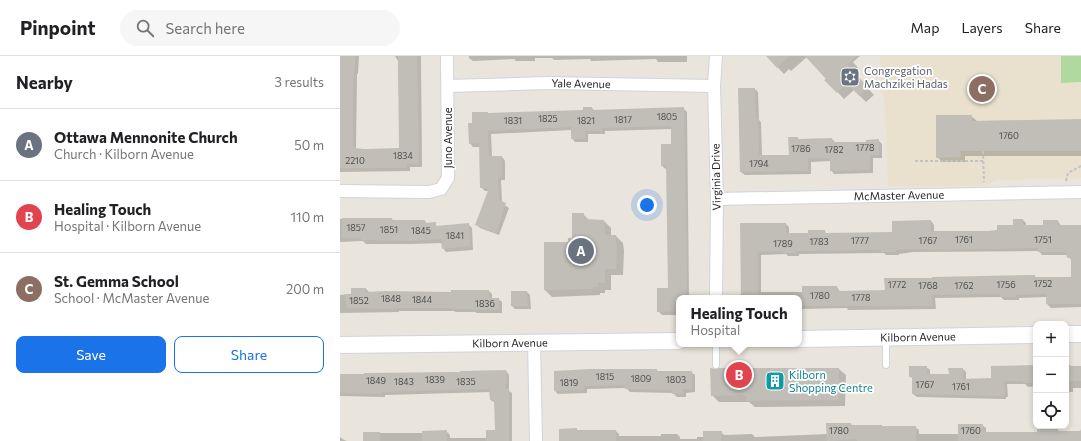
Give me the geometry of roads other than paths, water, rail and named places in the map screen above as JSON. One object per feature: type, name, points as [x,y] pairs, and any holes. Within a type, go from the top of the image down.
[{"type":"street","name":"Juno Avenue","points":[[340,191],[429,192],[441,189],[448,178],[447,56]]},
{"type":"street","name":"Virginia Drive","points":[[716,56],[714,86],[717,199],[716,295]]},
{"type":"street","name":"Yale Avenue","points":[[448,86],[548,83],[714,86]]},
{"type":"street","name":"McMaster Avenue","points":[[717,199],[1081,192]]},
{"type":"street","points":[[1069,334],[1081,334]]},
{"type":"street","name":"Kilborn Avenue","points":[[802,339],[1033,335]]},
{"type":"street","name":"Kilborn Avenue","points":[[340,346],[676,341]]},
{"type":"street","points":[[534,342],[536,441]]},
{"type":"lane","points":[[886,338],[886,365]]},
{"type":"lane","points":[[716,347],[716,365]]},
{"type":"place","name":"Congregation Machzikei Hadas","points":[[850,77]]},
{"type":"place","name":"St. Gemma School","points":[[982,89]]},
{"type":"place","name":"Ottawa Mennonite Church","points":[[581,251]]},
{"type":"place","name":"Healing Touch","points":[[739,375]]},
{"type":"place","name":"Kilborn Shopping Centre","points":[[775,381]]}]
